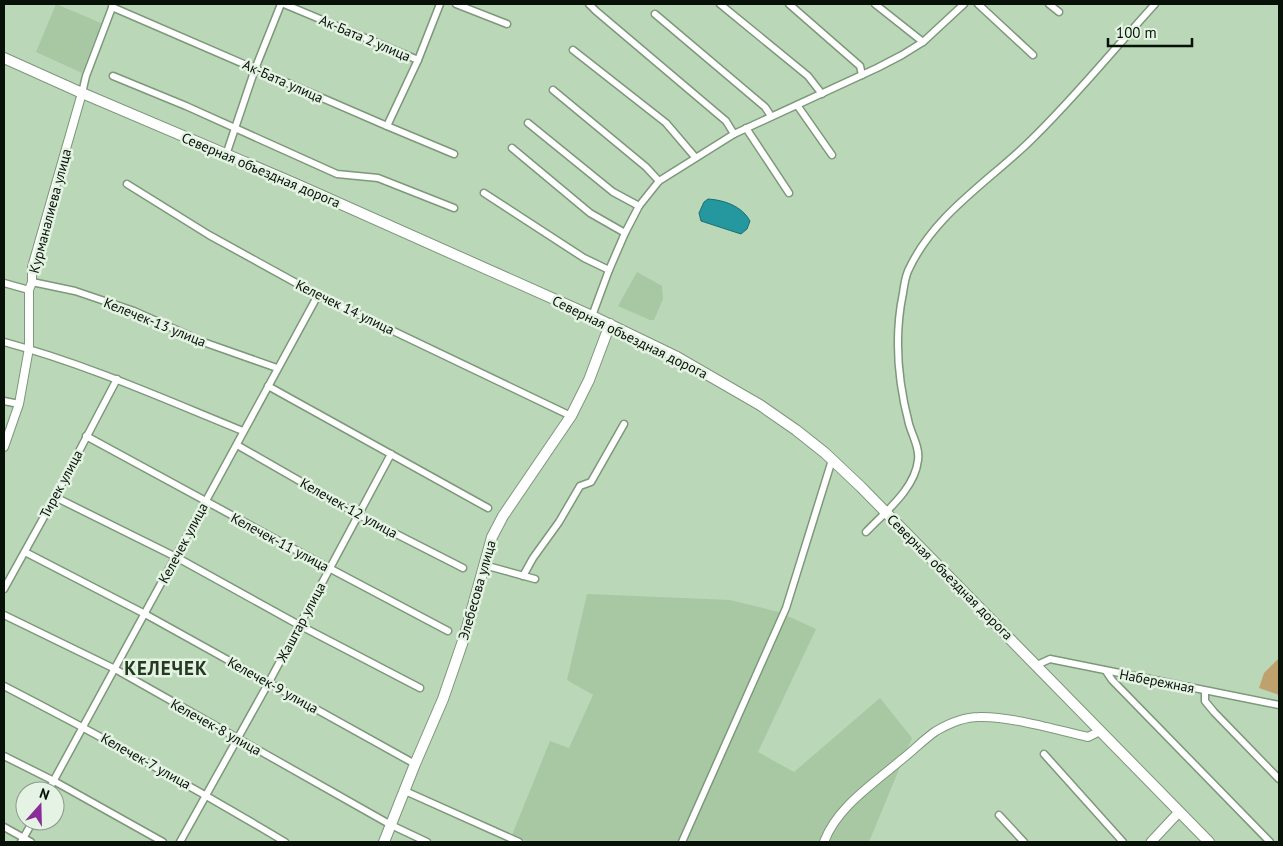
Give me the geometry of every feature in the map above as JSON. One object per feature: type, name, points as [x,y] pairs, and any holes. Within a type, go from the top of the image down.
[{"type":"main road","name":"Северная объездная дорога","points":[[4,58],[610,324],[677,356],[760,405],[796,430],[861,487],[1209,842]]},
{"type":"main road","name":"Элебесова улица","points":[[384,842],[443,699],[464,638],[492,537],[503,516],[571,416],[589,380],[610,324]]},
{"type":"main road","points":[[1151,842],[1179,812]]},
{"type":"street","name":"Ак-Бата 2 улица","points":[[282,4],[418,60]]},
{"type":"street","points":[[226,155],[255,69],[282,4]]},
{"type":"street","points":[[387,126],[418,60],[440,4]]},
{"type":"street","points":[[456,4],[507,24]]},
{"type":"street","points":[[590,4],[596,12],[726,121],[734,134]]},
{"type":"street","points":[[720,4],[808,76],[822,94]]},
{"type":"street","points":[[788,4],[860,66],[862,74]]},
{"type":"street","points":[[875,4],[923,42]]},
{"type":"street","points":[[592,316],[625,233],[639,206],[658,181],[734,134],[877,68],[923,42],[964,4]]},
{"type":"street","points":[[978,4],[1033,56]]},
{"type":"street","points":[[1050,4],[1059,12]]},
{"type":"street","points":[[866,532],[902,494],[914,475],[918,461],[919,453],[909,423],[899,368],[898,316],[906,274],[918,250],[937,224],[1028,144],[1155,4]]},
{"type":"street","points":[[82,93],[86,76],[113,5]]},
{"type":"street","name":"Ак-Бата улица","points":[[113,5],[255,69],[454,154]]},
{"type":"street","points":[[655,14],[765,107],[771,116]]},
{"type":"street","points":[[573,50],[666,123],[695,157]]},
{"type":"street","points":[[113,76],[337,174],[378,178],[454,208]]},
{"type":"street","points":[[553,90],[646,167],[658,181]]},
{"type":"street","name":"Курманалиева улица","points":[[4,447],[6,431],[19,404],[29,348],[32,267],[82,93]]},
{"type":"street","points":[[797,105],[832,155]]},
{"type":"street","points":[[528,123],[613,192],[639,206]]},
{"type":"street","points":[[746,128],[789,193]]},
{"type":"street","points":[[512,148],[590,214],[625,233]]},
{"type":"street","name":"Келечек 14 улица","points":[[126,184],[209,236],[318,295],[571,416]]},
{"type":"street","points":[[484,193],[584,258],[609,270]]},
{"type":"street","name":"Келечек-13 улица","points":[[4,284],[75,291],[117,306],[206,343],[277,368]]},
{"type":"street","name":"Келечек улица","points":[[54,781],[237,445],[242,431],[318,295]]},
{"type":"street","points":[[4,342],[29,348],[117,379],[242,431]]},
{"type":"street","name":"Тирек улица","points":[[4,589],[117,379]]},
{"type":"street","points":[[268,386],[488,508]]},
{"type":"street","points":[[4,401],[19,404]]},
{"type":"street","points":[[523,576],[532,558],[559,522],[580,486],[591,482],[624,424]]},
{"type":"street","name":"Келечек-11 улица","points":[[86,436],[448,631]]},
{"type":"street","name":"Келечек-12 улица","points":[[237,445],[359,515],[463,568]]},
{"type":"street","name":"Жаштар улица","points":[[180,842],[269,682],[391,454]]},
{"type":"street","points":[[682,842],[786,608],[832,460]]},
{"type":"street","points":[[55,497],[176,556],[299,626],[420,688]]},
{"type":"street","name":"Келечек-9 улица","points":[[25,552],[145,614],[415,764]]},
{"type":"street","points":[[484,565],[535,580]]},
{"type":"street","name":"Келечек-8 улица","points":[[4,615],[114,669],[391,825],[427,842]]},
{"type":"street","name":"Набережная","points":[[1037,665],[1050,659],[1279,705]]},
{"type":"street","points":[[1106,670],[1112,680],[1270,842]]},
{"type":"street","name":"Келечек-7 улица","points":[[4,686],[84,727],[206,795],[285,842]]},
{"type":"street","points":[[1205,691],[1205,701],[1214,712],[1279,779]]},
{"type":"street","points":[[824,842],[839,815],[863,792],[936,731],[955,722],[978,717],[1004,719],[1088,737],[1100,731]]},
{"type":"street","points":[[1044,754],[1123,842]]},
{"type":"street","points":[[4,756],[54,781]]},
{"type":"street","points":[[65,787],[163,842]]},
{"type":"street","points":[[404,792],[519,842]]},
{"type":"street","points":[[999,815],[1024,842]]},
{"type":"street","points":[[4,827],[22,840],[31,842]]},
{"type":"shaded area","points":[[56,4],[101,23],[82,73],[36,52]]},
{"type":"shaded area","points":[[637,272],[662,286],[663,299],[654,320],[618,306]]},
{"type":"shaded area","points":[[587,594],[730,600],[779,612],[816,629],[758,752],[794,772],[880,698],[912,738],[869,842],[529,842],[512,835],[550,741],[569,748],[593,695],[567,680]]},
{"type":"shaded area","points":[[1279,658],[1279,695],[1259,688],[1264,673]]},
{"type":"water","points":[[708,199],[726,202],[742,211],[750,221],[747,229],[741,234],[701,221],[699,213],[704,202]]},
{"type":"district","name":"КЕЛЕЧЕК","points":[[166,668]]}]
